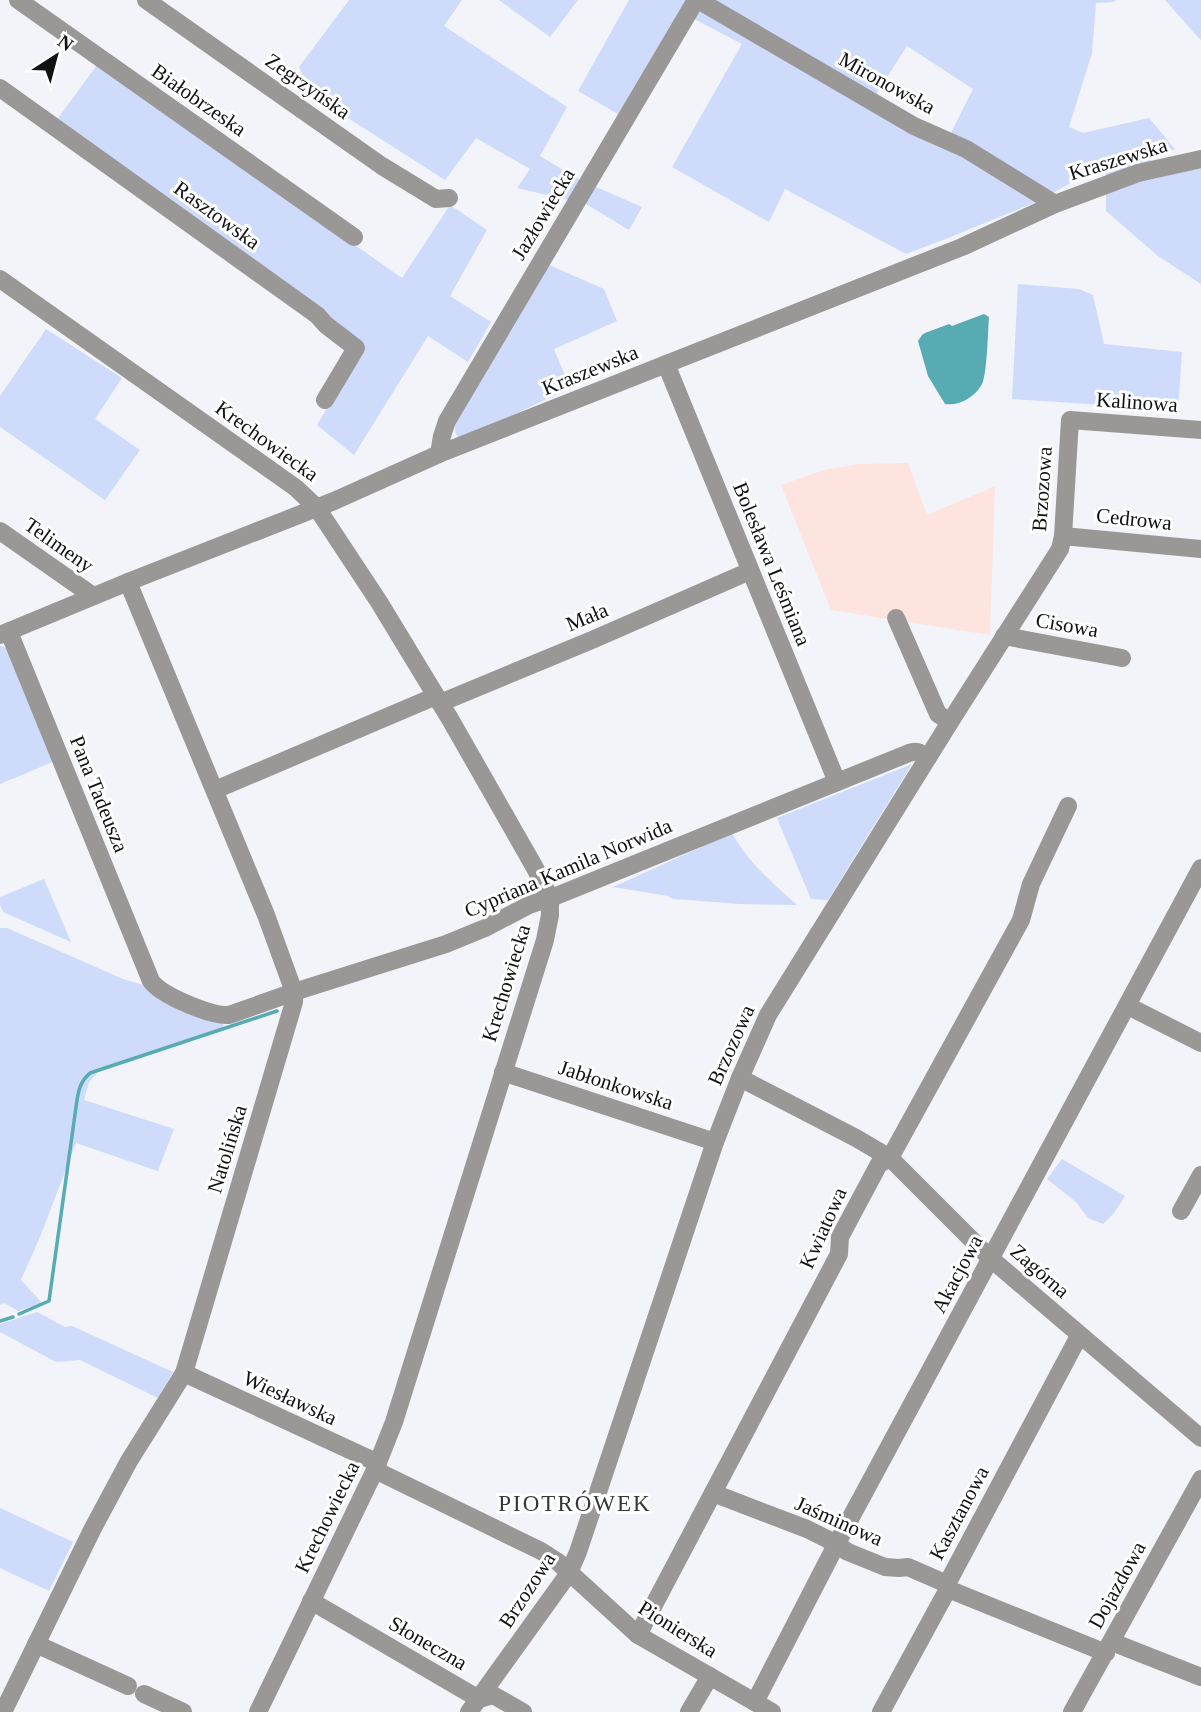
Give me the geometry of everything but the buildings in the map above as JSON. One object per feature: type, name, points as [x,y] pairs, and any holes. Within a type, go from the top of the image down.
[{"type":"street","name":"Białobrzeska","points":[[18,0],[354,237]]},
{"type":"street","name":"Zegrzyńska","points":[[146,0],[382,166],[436,199],[449,198]]},
{"type":"street","name":"Mironowska","points":[[697,0],[914,126],[966,149],[1055,204]]},
{"type":"street","name":"Jazłowiecka","points":[[439,454],[447,421],[697,0]]},
{"type":"street","name":"Rasztowska","points":[[0,88],[317,315],[356,348],[325,400]]},
{"type":"street","name":"Kraszewska","points":[[4,633],[317,508],[439,454],[962,247],[1055,204],[1138,173],[1201,159]]},
{"type":"street","name":"Krechowiecka","points":[[0,279],[296,488],[317,508],[438,699],[550,898],[545,940],[394,1422],[376,1467],[258,1712]]},
{"type":"street","name":"Bolesława Leśmiana","points":[[666,364],[837,782]]},
{"type":"street","name":"Kalinowa","points":[[1070,420],[1201,430]]},
{"type":"street","name":"Brzozowa","points":[[474,1706],[569,1573],[578,1552],[715,1142],[768,1015],[1060,549],[1070,420]]},
{"type":"street","name":"Telimeny","points":[[0,531],[93,596]]},
{"type":"street","name":"Cedrowa","points":[[1063,536],[1201,549]]},
{"type":"street","name":"Mała","points":[[215,790],[438,699],[592,640],[750,571]]},
{"type":"street","points":[[128,582],[266,915],[294,992]]},
{"type":"street","points":[[896,618],[938,714],[950,722]]},
{"type":"street","name":"Pana Tadeusza","points":[[4,633],[148,974],[156,988],[220,1016]]},
{"type":"street","name":"Cisowa","points":[[1004,636],[1122,658]]},
{"type":"street","name":"Cypriana Kamila Norwida","points":[[220,1016],[446,944],[485,928],[528,905],[914,752],[928,757]]},
{"type":"street","name":"Kwiatowa","points":[[638,1634],[839,1254],[840,1237],[879,1164],[890,1158],[1021,920],[1031,884],[1068,806]]},
{"type":"street","name":"Akacjowa","points":[[755,1702],[836,1545],[1201,868]]},
{"type":"street","name":"Natolińska","points":[[3,1712],[93,1528],[129,1461],[184,1373],[294,1002],[294,992]]},
{"type":"street","points":[[1128,1006],[1201,1043]]},
{"type":"street","name":"Jabłonkowska","points":[[503,1072],[715,1142]]},
{"type":"street","name":"Zagórna","points":[[740,1077],[890,1158],[990,1258],[1201,1438]]},
{"type":"street","points":[[1181,1211],[1201,1175]]},
{"type":"street","name":"Kasztanowa","points":[[881,1712],[1079,1336]]},
{"type":"street","name":"Wiesławska","points":[[184,1373],[541,1551],[569,1573]]},
{"type":"street","name":"Dojazdowa","points":[[1072,1712],[1201,1479]]},
{"type":"street","name":"Jaśminowa","points":[[713,1493],[807,1529],[848,1552],[885,1567],[908,1567],[948,1587],[1109,1647],[1201,1676]]},
{"type":"street","name":"Pionierska","points":[[569,1573],[638,1634],[772,1712]]},
{"type":"street","name":"Słoneczna","points":[[311,1601],[474,1706],[493,1695],[523,1712]]},
{"type":"street","points":[[36,1644],[183,1712]]},
{"type":"street","points":[[689,1712],[710,1676]]},
{"type":"shaded area","points":[[349,0],[462,0],[444,26],[567,107],[540,156],[580,180],[642,207],[629,230],[586,204],[517,188],[530,169],[476,138],[445,180],[312,95],[299,67]]},
{"type":"shaded area","points":[[499,0],[578,0],[550,37]]},
{"type":"shaded area","points":[[629,0],[1116,0],[1096,3],[1092,53],[1069,127],[1083,133],[1149,118],[1175,149],[1150,160],[1177,168],[1201,166],[1201,284],[1158,256],[1106,211],[1106,171],[1085,166],[1074,181],[1049,195],[949,137],[973,89],[907,46],[878,91],[872,107],[1041,200],[906,254],[785,189],[769,222],[672,167],[742,44],[679,11],[618,114],[578,91]]},
{"type":"shaded area","points":[[1165,0],[1201,0],[1201,40],[1196,35]]},
{"type":"shaded area","points":[[97,65],[402,278],[450,205],[487,230],[450,296],[491,322],[468,362],[428,336],[354,455],[317,425],[365,345],[56,121]]},
{"type":"shaded area","points":[[549,265],[604,289],[617,321],[554,349],[570,388],[460,438],[456,433],[455,423]]},
{"type":"shaded area","points":[[1018,284],[1079,289],[1093,295],[1104,344],[1182,352],[1178,410],[1012,399]]},
{"type":"shaded area","points":[[984,314],[989,317],[982,384],[966,400],[945,404],[928,376],[918,341],[925,333]]},
{"type":"shaded area","points":[[46,329],[122,378],[95,419],[140,450],[105,500],[0,427],[0,396]]},
{"type":"shaded area","points":[[908,463],[927,515],[995,486],[990,635],[831,610],[781,485],[824,470],[859,464]]},
{"type":"shaded area","points":[[0,646],[11,653],[55,761],[0,784]]},
{"type":"shaded area","points":[[912,764],[828,900],[811,899],[777,818]]},
{"type":"shaded area","points":[[732,833],[753,863],[797,905],[673,899],[613,887]]},
{"type":"shaded area","points":[[44,879],[71,942],[3,912],[0,905],[0,897]]},
{"type":"shaded area","points":[[0,928],[7,928],[123,979],[143,985],[170,1003],[224,1020],[222,1031],[101,1069],[89,1082],[84,1100],[174,1129],[158,1171],[76,1143],[21,1280],[42,1303],[18,1311],[4,1303],[0,1305]]},
{"type":"shaded area","points":[[1062,1159],[1125,1196],[1103,1224],[1088,1218],[1076,1202],[1047,1179]]},
{"type":"shaded area","points":[[37,1312],[65,1327],[72,1326],[173,1372],[158,1398],[80,1360],[56,1362],[0,1332],[0,1324]]},
{"type":"shaded area","points":[[0,1508],[73,1542],[49,1591],[0,1568]]},
{"type":"waterway","points":[[19,1314],[49,1301],[77,1100],[87,1076],[277,1011]]},
{"type":"waterway","points":[[0,1321],[13,1317]]},
{"type":"district","name":"PIOTRÓWEK","points":[[575,1503]]}]
